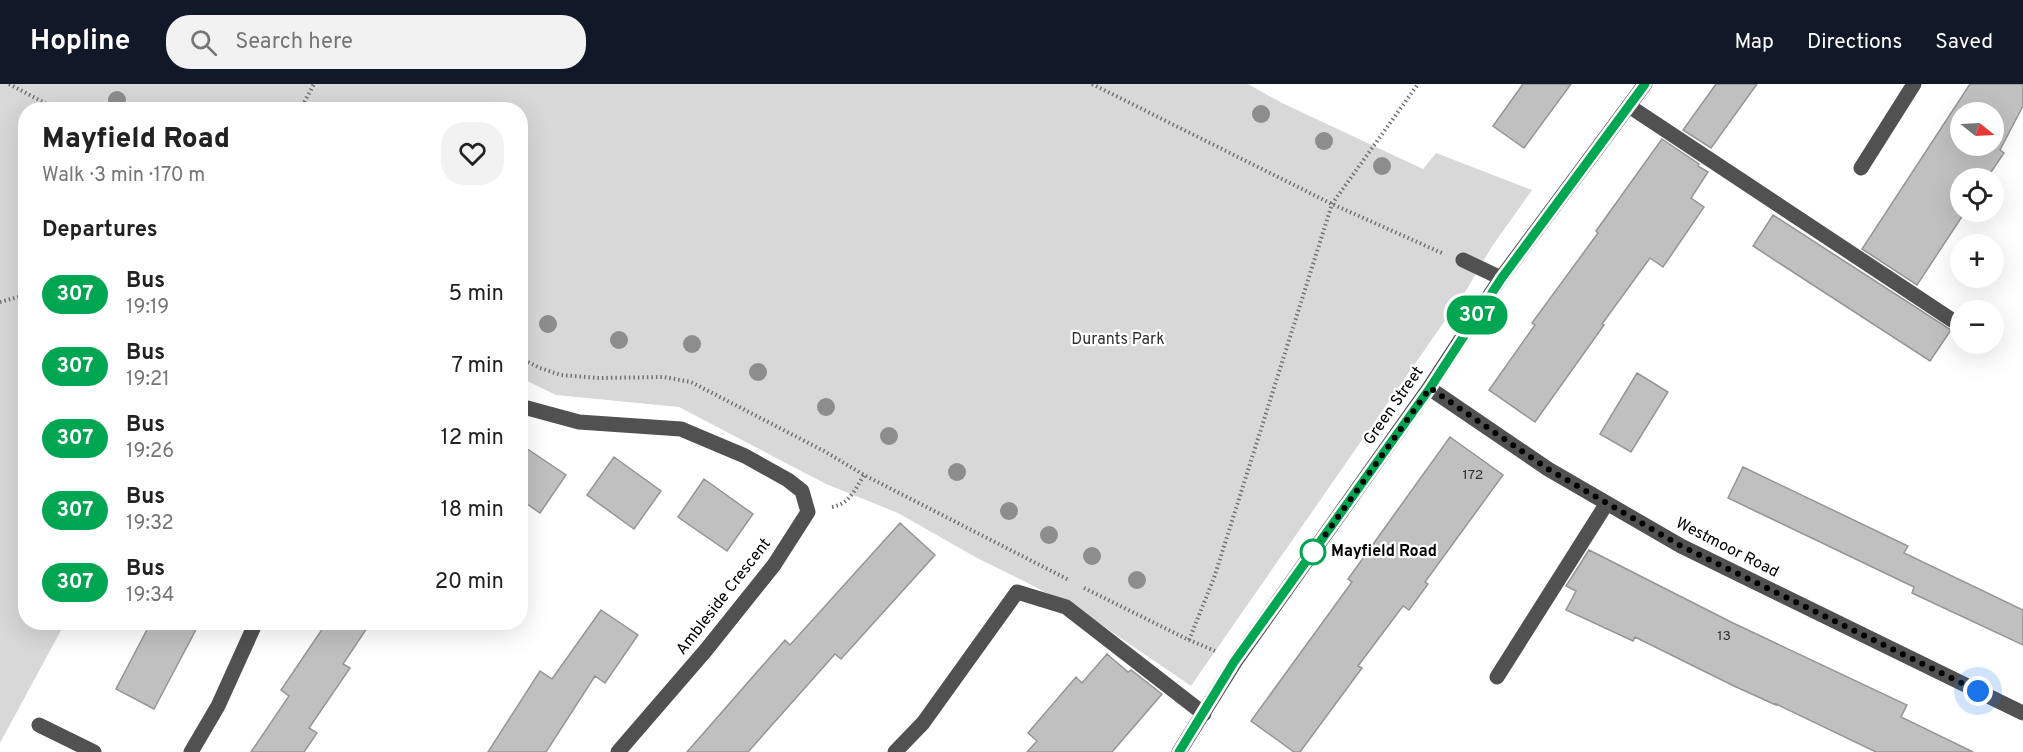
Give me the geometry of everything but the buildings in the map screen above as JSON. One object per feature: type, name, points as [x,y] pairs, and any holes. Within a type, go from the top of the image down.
[{"type":"street","name":"Green Street","points":[[1179,752],[1234,662],[1430,388],[1501,279],[1645,84]]},
{"type":"street","points":[[1861,168],[1914,84]]},
{"type":"street","points":[[1629,106],[1950,319]]},
{"type":"street","points":[[1462,260],[1501,279]]},
{"type":"street","name":"Westmoor Road","points":[[1430,388],[1548,469],[1681,546],[2023,713]]},
{"type":"street","points":[[528,408],[579,422],[681,429],[745,456],[788,480],[802,491],[808,512]]},
{"type":"street","points":[[1497,677],[1607,503]]},
{"type":"street","name":"Ambleside Crescent","points":[[618,752],[768,574],[808,512]]},
{"type":"street","points":[[895,752],[924,723],[1017,592],[1066,607],[1204,714]]},
{"type":"street","points":[[191,752],[218,706],[252,630]]},
{"type":"street","points":[[39,725],[94,752]]},
{"type":"path","points":[[9,84],[43,102]]},
{"type":"path","points":[[304,102],[314,84]]},
{"type":"path","points":[[1092,84],[1332,204],[1450,257],[1462,260]]},
{"type":"path","points":[[1189,640],[1215,578],[1332,204],[1419,84]]},
{"type":"path","points":[[0,302],[18,297]]},
{"type":"path","points":[[528,362],[561,375],[598,378],[664,377],[691,382],[824,451],[864,475],[1189,640],[1217,652]]},
{"type":"path","points":[[808,512],[842,505],[851,496],[864,475]]},
{"type":"green space","name":"Durants Park","points":[[0,84],[1248,84],[1282,103],[1423,169],[1436,153],[1532,190],[1491,248],[1467,289],[1191,686],[1087,615],[977,558],[898,513],[826,484],[679,407],[556,395],[528,381],[528,102],[18,102],[18,630],[61,630],[0,743]]},
{"type":"bus line","name":"307","points":[[1179,752],[1234,662],[1430,388],[1501,279],[1645,84]]},
{"type":"place","name":"Mayfield Road","points":[[1313,552]]},
{"type":"route","points":[[1313,552],[1430,388],[1548,469],[1681,546],[1978,691]]}]
